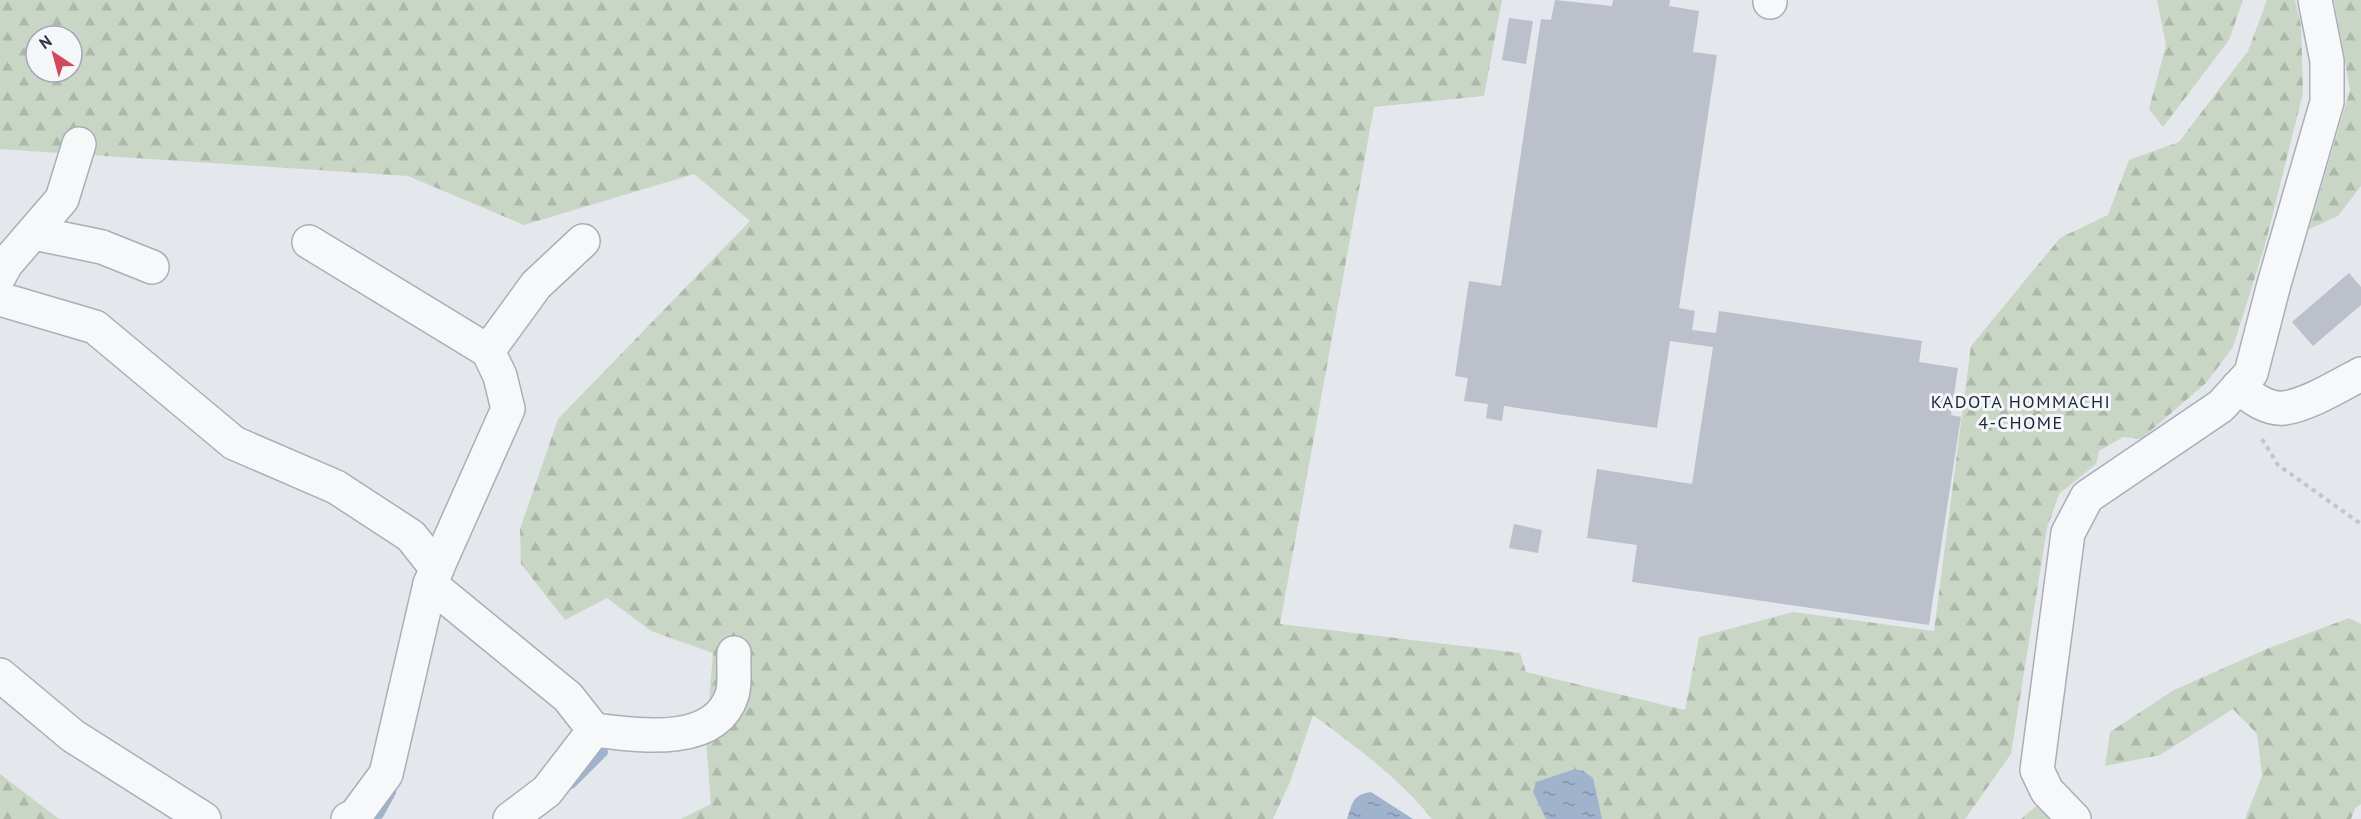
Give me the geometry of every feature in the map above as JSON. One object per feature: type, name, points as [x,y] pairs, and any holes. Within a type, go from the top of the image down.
[{"type":"street","points":[[2248,395],[2251,373],[2274,284],[2327,102],[2327,61],[2315,0]]},
{"type":"street","points":[[0,275],[6,264],[62,199],[79,144]]},
{"type":"street","points":[[34,233],[102,247],[152,267]]},
{"type":"street","points":[[488,351],[536,285],[583,241]]},
{"type":"street","points":[[309,242],[488,351],[500,376],[508,410],[434,576],[386,774],[355,816],[348,819]]},
{"type":"street","points":[[0,299],[95,327],[234,443],[336,487],[411,536],[434,576],[568,697],[594,730],[646,736],[681,733],[693,731],[719,717],[732,694],[734,653]]},
{"type":"street","points":[[2074,819],[2047,791],[2037,770],[2068,533],[2087,497],[2221,406],[2248,395],[2283,408],[2320,396],[2361,374]]},
{"type":"street","points":[[0,675],[73,736],[204,819]]},
{"type":"street","points":[[510,819],[547,791],[594,730]]},
{"type":"path","points":[[2248,395],[2255,428],[2278,465],[2361,524]]},
{"type":"green space","points":[[0,0],[1502,0],[1484,96],[1374,107],[1280,624],[1520,653],[1526,672],[1685,710],[1699,637],[1793,612],[1934,631],[1971,346],[2060,238],[2108,215],[2129,160],[2179,142],[2248,51],[2267,0],[2295,0],[2301,25],[2303,93],[2265,245],[2233,347],[2206,383],[2141,439],[2123,437],[2099,451],[2096,464],[2059,494],[2047,528],[2011,754],[1965,819],[1432,819],[1391,776],[1313,715],[1290,782],[1273,819],[681,819],[711,804],[706,740],[713,653],[651,631],[607,598],[565,620],[521,564],[520,529],[558,419],[750,221],[694,174],[524,225],[408,176],[0,149]]},
{"type":"green space","points":[[2157,0],[2243,0],[2229,40],[2163,127],[2149,109],[2166,45]]},
{"type":"green space","points":[[2334,0],[2361,0],[2361,186],[2338,216],[2309,229],[2350,90]]},
{"type":"green space","points":[[2349,618],[2361,624],[2361,804],[2355,808],[2351,819],[2245,819],[2262,776],[2257,734],[2233,709],[2160,755],[2105,766],[2110,732],[2174,690],[2269,648]]},
{"type":"green space","points":[[0,774],[59,819],[0,819]]},
{"type":"green space","points":[[2042,801],[2060,819],[2021,819]]},
{"type":"water","points":[[1572,770],[1582,770],[1593,778],[1602,819],[1546,819],[1533,792],[1536,782]]},
{"type":"water","points":[[1371,792],[1413,819],[1347,819],[1357,797]]},
{"type":"building","points":[[1555,0],[1612,6],[1613,0],[1670,0],[1669,6],[1699,11],[1693,52],[1717,55],[1679,308],[1695,311],[1692,330],[1716,333],[1719,311],[1922,341],[1919,362],[1958,368],[1951,415],[1961,417],[1929,625],[1632,582],[1637,545],[1587,538],[1597,469],[1692,484],[1713,347],[1670,341],[1657,428],[1504,406],[1502,421],[1486,418],[1488,404],[1464,401],[1468,378],[1455,376],[1469,281],[1501,286],[1541,19],[1551,20]]},
{"type":"building","points":[[1509,18],[1533,21],[1526,64],[1502,60]]},
{"type":"building","points":[[2349,273],[2361,287],[2361,305],[2313,346],[2292,322]]},
{"type":"building","points":[[1514,524],[1542,530],[1538,553],[1509,548]]},
{"type":"waterway","points":[[571,784],[603,752]]},
{"type":"waterway","points":[[374,819],[391,792]]},
{"type":"district","name":"KADOTA HOMMACHI 4-CHOME","points":[[2021,411]]}]
